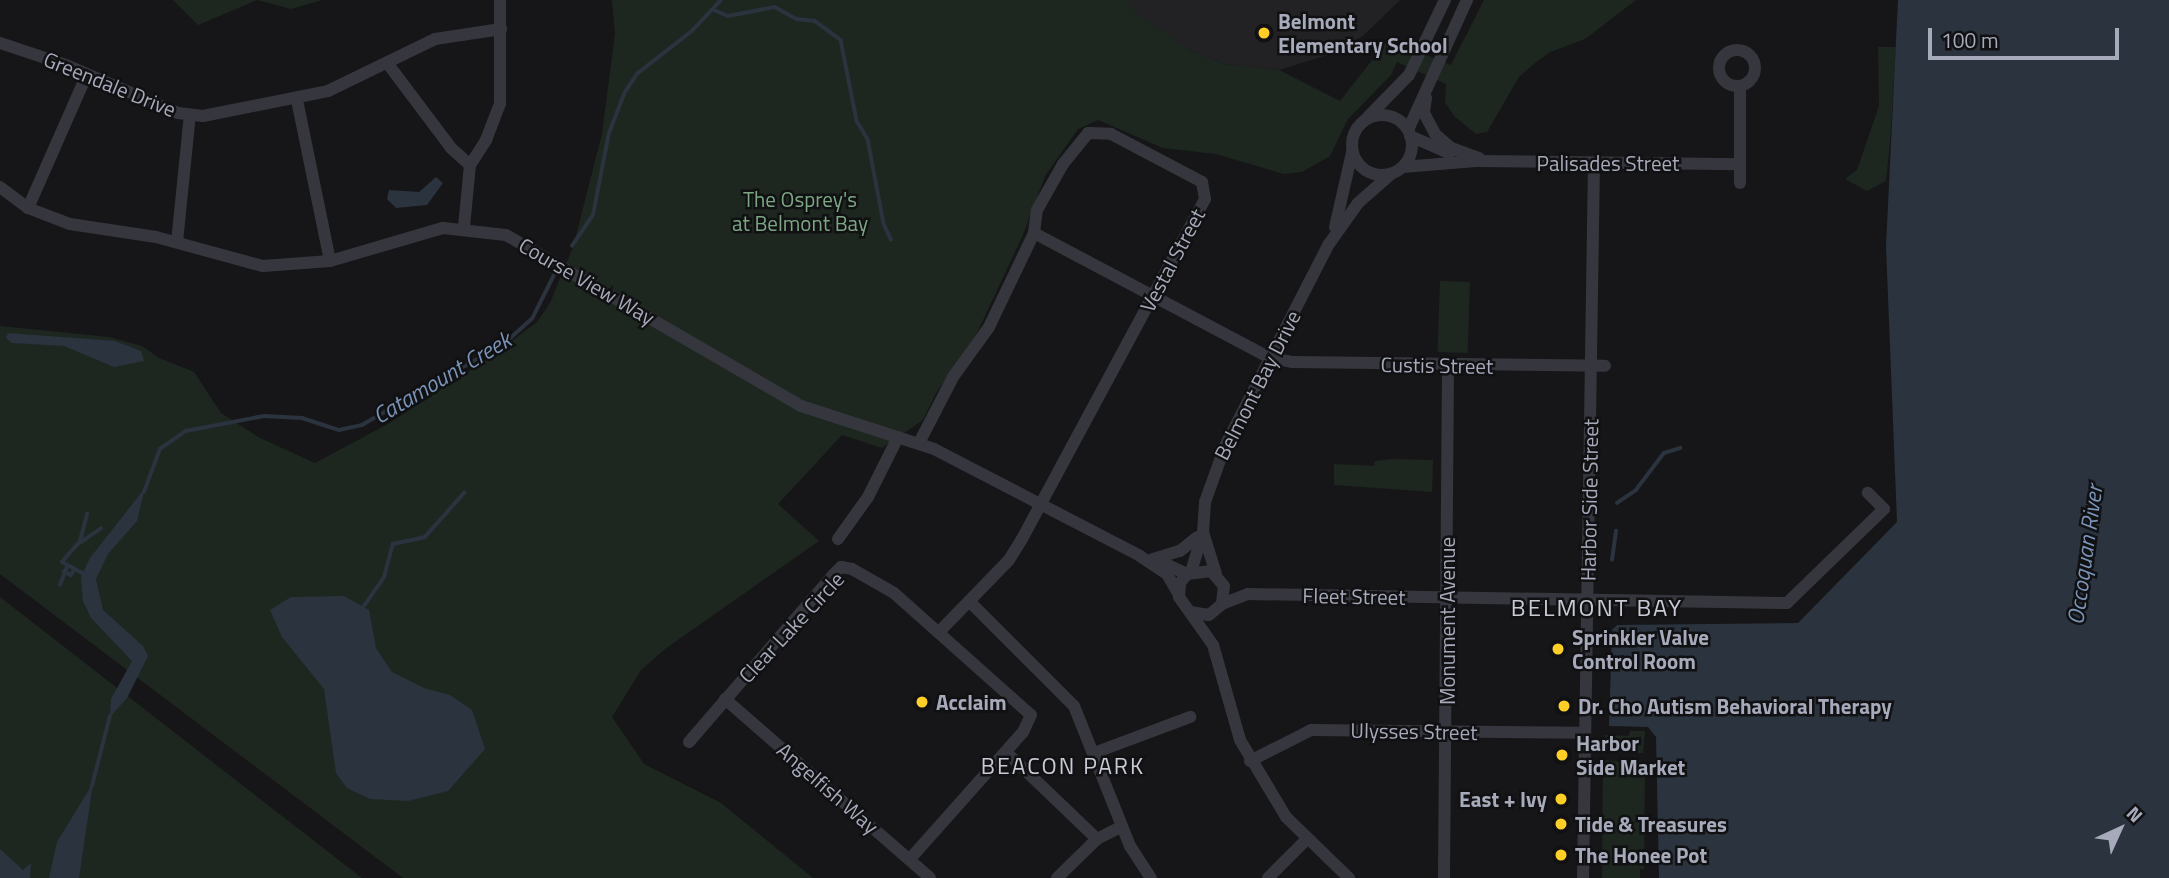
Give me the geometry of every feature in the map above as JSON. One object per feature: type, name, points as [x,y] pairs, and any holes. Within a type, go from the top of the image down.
[{"type":"street","points":[[464,227],[470,165],[486,140],[500,104],[500,0]]},
{"type":"street","name":"Belmont Bay Drive","points":[[1329,244],[1352,152],[1353,137],[1365,120],[1409,75],[1445,0]]},
{"type":"street","points":[[1403,167],[1410,155],[1409,133],[1467,0]]},
{"type":"street","name":"Greendale Drive","points":[[0,43],[190,115],[215,115],[297,100],[350,84],[453,33],[501,29]]},
{"type":"street","points":[[388,65],[451,148],[470,165]]},
{"type":"street","points":[[28,208],[87,74]]},
{"type":"street","points":[[1429,84],[1424,113],[1435,134],[1451,148],[1481,161]]},
{"type":"street","points":[[1740,86],[1740,183]]},
{"type":"street","points":[[297,100],[330,261]]},
{"type":"street","points":[[177,242],[190,115]]},
{"type":"street","points":[[1365,120],[1389,116],[1409,133]]},
{"type":"street","name":"Vestal Street","points":[[919,443],[953,377],[984,336],[1034,233],[1037,210],[1063,164],[1094,130],[1195,177],[1207,193],[1042,504]]},
{"type":"street","name":"Palisades Street","points":[[1409,133],[1481,161]]},
{"type":"street","points":[[1352,152],[1367,171],[1391,174]]},
{"type":"street","name":"Palisades Street","points":[[1403,167],[1481,161],[1740,164]]},
{"type":"street","name":"Harbor Side Street","points":[[1583,878],[1594,164]]},
{"type":"street","name":"Belmont Bay Drive","points":[[1349,878],[1306,840],[1275,802],[1250,761],[1232,719],[1213,645],[1178,593],[1189,573],[1203,532],[1205,502],[1217,466],[1329,244],[1359,204],[1391,174],[1403,167]]},
{"type":"street","name":"Course View Way","points":[[0,187],[28,208],[70,224],[177,242],[263,266],[330,261],[427,231],[464,227],[506,234],[801,406],[919,443],[1146,557],[1189,573]]},
{"type":"street","points":[[1034,233],[1270,358]]},
{"type":"street","name":"Custis Street","points":[[1270,358],[1448,365],[1605,366]]},
{"type":"street","name":"Monument Avenue","points":[[1444,878],[1448,365]]},
{"type":"street","points":[[838,539],[868,497],[898,437]]},
{"type":"street","name":"Fleet Street","points":[[1219,607],[1248,594],[1787,603],[1884,509],[1868,493]]},
{"type":"street","points":[[940,631],[1009,560],[1042,504]]},
{"type":"street","points":[[1146,557],[1180,551],[1203,532]]},
{"type":"street","name":"Belmont Bay Drive","points":[[1203,532],[1219,577],[1219,607],[1213,645]]},
{"type":"street","name":"Course View Way","points":[[1146,557],[1167,574],[1178,593]]},
{"type":"street","name":"Clear Lake Circle","points":[[688,742],[841,567],[852,569],[894,593],[940,631],[1031,715],[1030,724],[910,859]]},
{"type":"street","points":[[1189,573],[1201,569],[1219,577]]},
{"type":"street","name":"Fleet Street","points":[[1219,577],[1248,594]]},
{"type":"street","points":[[969,601],[1069,699],[1094,753],[1136,859],[1151,878]]},
{"type":"street","points":[[1190,612],[1204,615],[1219,607]]},
{"type":"street","name":"Angelfish Way","points":[[725,699],[930,878]]},
{"type":"street","points":[[1094,753],[1190,717]]},
{"type":"street","name":"Ulysses Street","points":[[1250,761],[1311,730],[1585,733]]},
{"type":"street","points":[[1006,752],[1097,839]]},
{"type":"street","points":[[1057,878],[1097,839],[1122,826]]},
{"type":"street","points":[[1268,878],[1306,840]]},
{"type":"shaded area","name":"Belmont Elementary School","points":[[1120,0],[1400,0],[1363,36],[1334,53],[1279,70],[1224,64],[1190,50],[1155,29]]},
{"type":"green space","points":[[173,0],[257,0],[198,25]]},
{"type":"green space","points":[[257,0],[322,0],[291,9]]},
{"type":"green space","name":"The Osprey's at Belmont Bay","points":[[612,0],[1132,0],[1127,6],[1190,50],[1224,64],[1279,70],[1340,101],[1388,40],[1451,65],[1484,0],[1636,0],[1585,39],[1550,52],[1519,77],[1487,132],[1476,134],[1454,116],[1445,102],[1446,84],[1397,62],[1391,75],[1348,119],[1330,156],[1302,172],[1284,174],[1216,154],[1163,148],[1098,120],[1078,129],[1045,176],[1022,237],[977,333],[936,393],[923,420],[882,448],[842,435],[778,504],[819,541],[665,649],[641,670],[612,717],[644,764],[721,803],[813,878],[403,878],[0,574],[0,326],[109,337],[142,346],[159,358],[194,372],[221,413],[260,438],[315,463],[388,424],[491,357],[537,322],[550,303],[573,247],[602,134],[615,33]]},
{"type":"green space","points":[[1878,47],[1896,47],[1890,142],[1886,181],[1867,191],[1845,179],[1857,170],[1879,106]]},
{"type":"green space","points":[[1440,281],[1470,282],[1468,353],[1438,352]]},
{"type":"green space","points":[[1433,460],[1432,492],[1334,485],[1334,464],[1374,466],[1375,461]]},
{"type":"green space","points":[[0,597],[362,878],[0,878]]},
{"type":"green space","points":[[1630,731],[1645,731],[1643,753],[1605,752],[1605,735],[1629,736]]},
{"type":"green space","points":[[1603,760],[1645,764],[1644,869],[1640,869],[1640,878],[1602,878]]},
{"type":"water","name":"Occoquan River","points":[[1898,0],[2169,0],[2169,878],[1659,878],[1656,737],[1648,727],[1609,726],[1612,630],[1617,625],[1798,623],[1897,522],[1886,246]]},
{"type":"water","points":[[436,177],[443,183],[427,205],[396,208],[387,199],[389,190],[419,192]]},
{"type":"water","points":[[8,333],[115,341],[141,351],[144,361],[114,367],[64,346],[12,343],[6,338]]},
{"type":"water","points":[[145,488],[137,521],[108,554],[96,579],[103,610],[143,646],[148,656],[127,698],[110,717],[111,699],[132,661],[91,618],[83,601],[81,577],[90,558]]},
{"type":"water","points":[[344,596],[369,610],[376,648],[392,672],[424,688],[450,695],[472,710],[485,749],[448,791],[408,801],[370,799],[347,788],[336,773],[324,689],[282,637],[270,610],[291,597]]},
{"type":"water","points":[[93,783],[79,878],[49,878],[57,842]]},
{"type":"water","points":[[0,849],[23,870],[31,863],[30,878],[0,878]]},
{"type":"waterway","name":"Catamount Creek","points":[[572,246],[593,215],[609,133],[625,92],[637,74],[692,31],[721,0]]},
{"type":"waterway","points":[[714,10],[728,16],[775,7],[797,19],[815,21],[841,40],[857,121],[868,139],[884,224],[891,239]]},
{"type":"waterway","name":"Catamount Creek","points":[[144,492],[160,449],[186,431],[264,416],[302,418],[339,430],[362,425],[505,343],[532,319],[554,275]]},
{"type":"waterway","points":[[1617,503],[1636,490],[1664,453],[1680,448]]},
{"type":"waterway","points":[[364,606],[384,577],[393,544],[425,537],[464,493]]},
{"type":"waterway","points":[[85,575],[62,562],[80,541],[87,514]]},
{"type":"waterway","points":[[77,545],[101,528]]},
{"type":"waterway","points":[[1612,560],[1616,531]]},
{"type":"waterway","points":[[60,585],[67,567]]},
{"type":"waterway","points":[[64,571],[71,575],[74,570]]},
{"type":"waterway","name":"Catamount Creek","points":[[92,786],[110,716]]},
{"type":"place","name":"Belmont Elementary School","points":[[1264,33]]},
{"type":"place","name":"Sprinkler Valve Control Room","points":[[1558,649]]},
{"type":"place","name":"Acclaim","points":[[922,702]]},
{"type":"place","name":"Dr. Cho Autism Behavioral Therapy","points":[[1564,706]]},
{"type":"place","name":"Harbor Side Market","points":[[1562,755]]},
{"type":"place","name":"East + Ivy","points":[[1561,799]]},
{"type":"place","name":"Tide & Treasures","points":[[1561,824]]},
{"type":"place","name":"The Honee Pot","points":[[1561,855]]},
{"type":"district","name":"BELMONT BAY","points":[[1597,608]]},
{"type":"district","name":"BEACON PARK","points":[[1063,766]]}]
